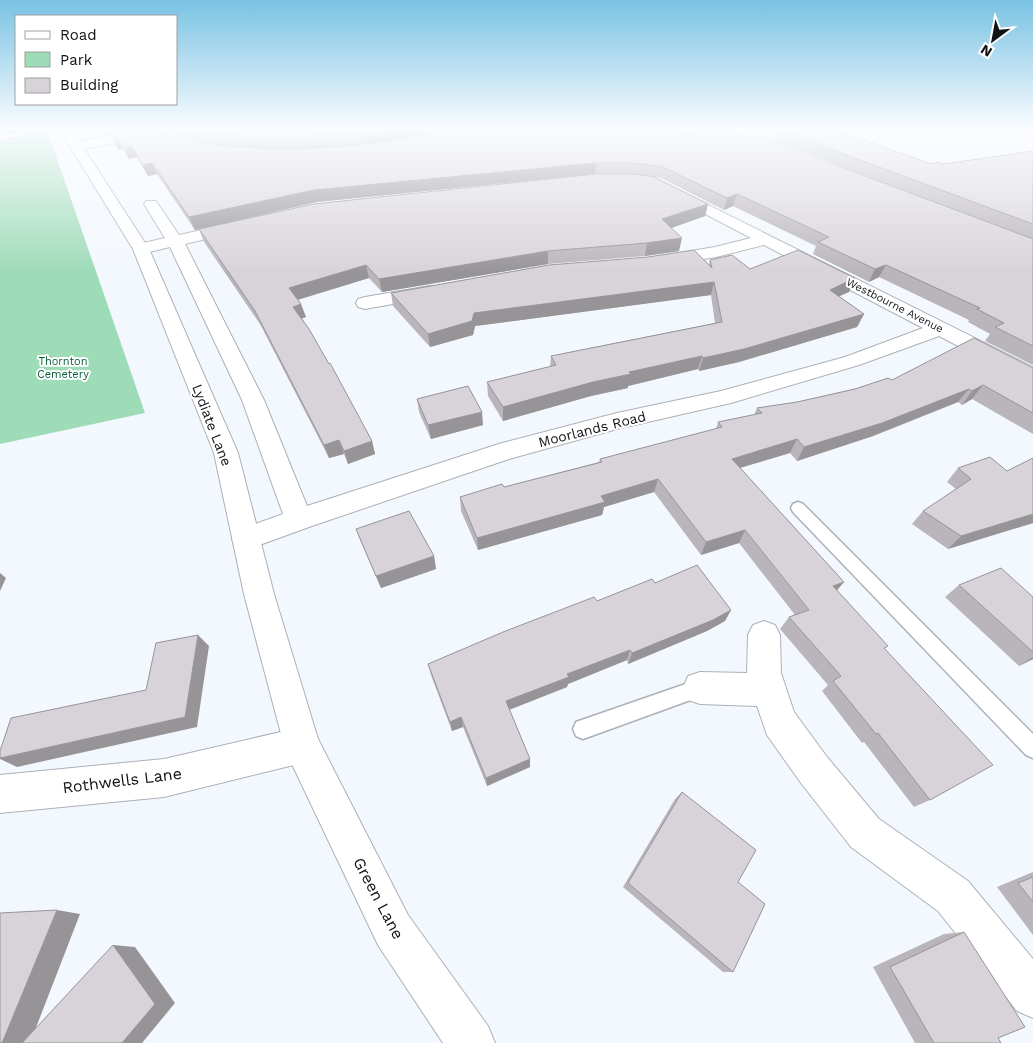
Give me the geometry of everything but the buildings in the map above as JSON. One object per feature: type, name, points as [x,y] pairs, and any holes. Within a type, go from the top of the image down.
[{"type":"street","name":"Lydiate Lane","points":[[95,176],[140,249],[226,453],[259,594],[302,745]]},
{"type":"street","name":"Westbourne Avenue","points":[[656,184],[1033,376]]},
{"type":"street","points":[[151,204],[175,241],[253,400],[300,519]]},
{"type":"street","points":[[140,249],[251,224]]},
{"type":"street","points":[[645,263],[716,252],[766,239]]},
{"type":"street","points":[[365,303],[442,290]]},
{"type":"street","name":"Moorlands Road","points":[[246,539],[300,519],[502,452],[617,421],[724,398],[852,361],[941,328]]},
{"type":"street","points":[[764,636],[764,673],[780,722],[814,770],[865,833],[953,896],[1033,995]]},
{"type":"street","points":[[700,688],[770,690]]},
{"type":"street","name":"Rothwells Lane","points":[[0,794],[164,778],[302,745]]},
{"type":"street","name":"Green Lane","points":[[302,745],[393,930],[470,1043]]},
{"type":"lane","points":[[798,508],[1033,748]]},
{"type":"lane","points":[[583,729],[700,688]]},
{"type":"green space","name":"Thornton Cemetery","points":[[0,176],[63,176],[145,413],[0,444]]}]
